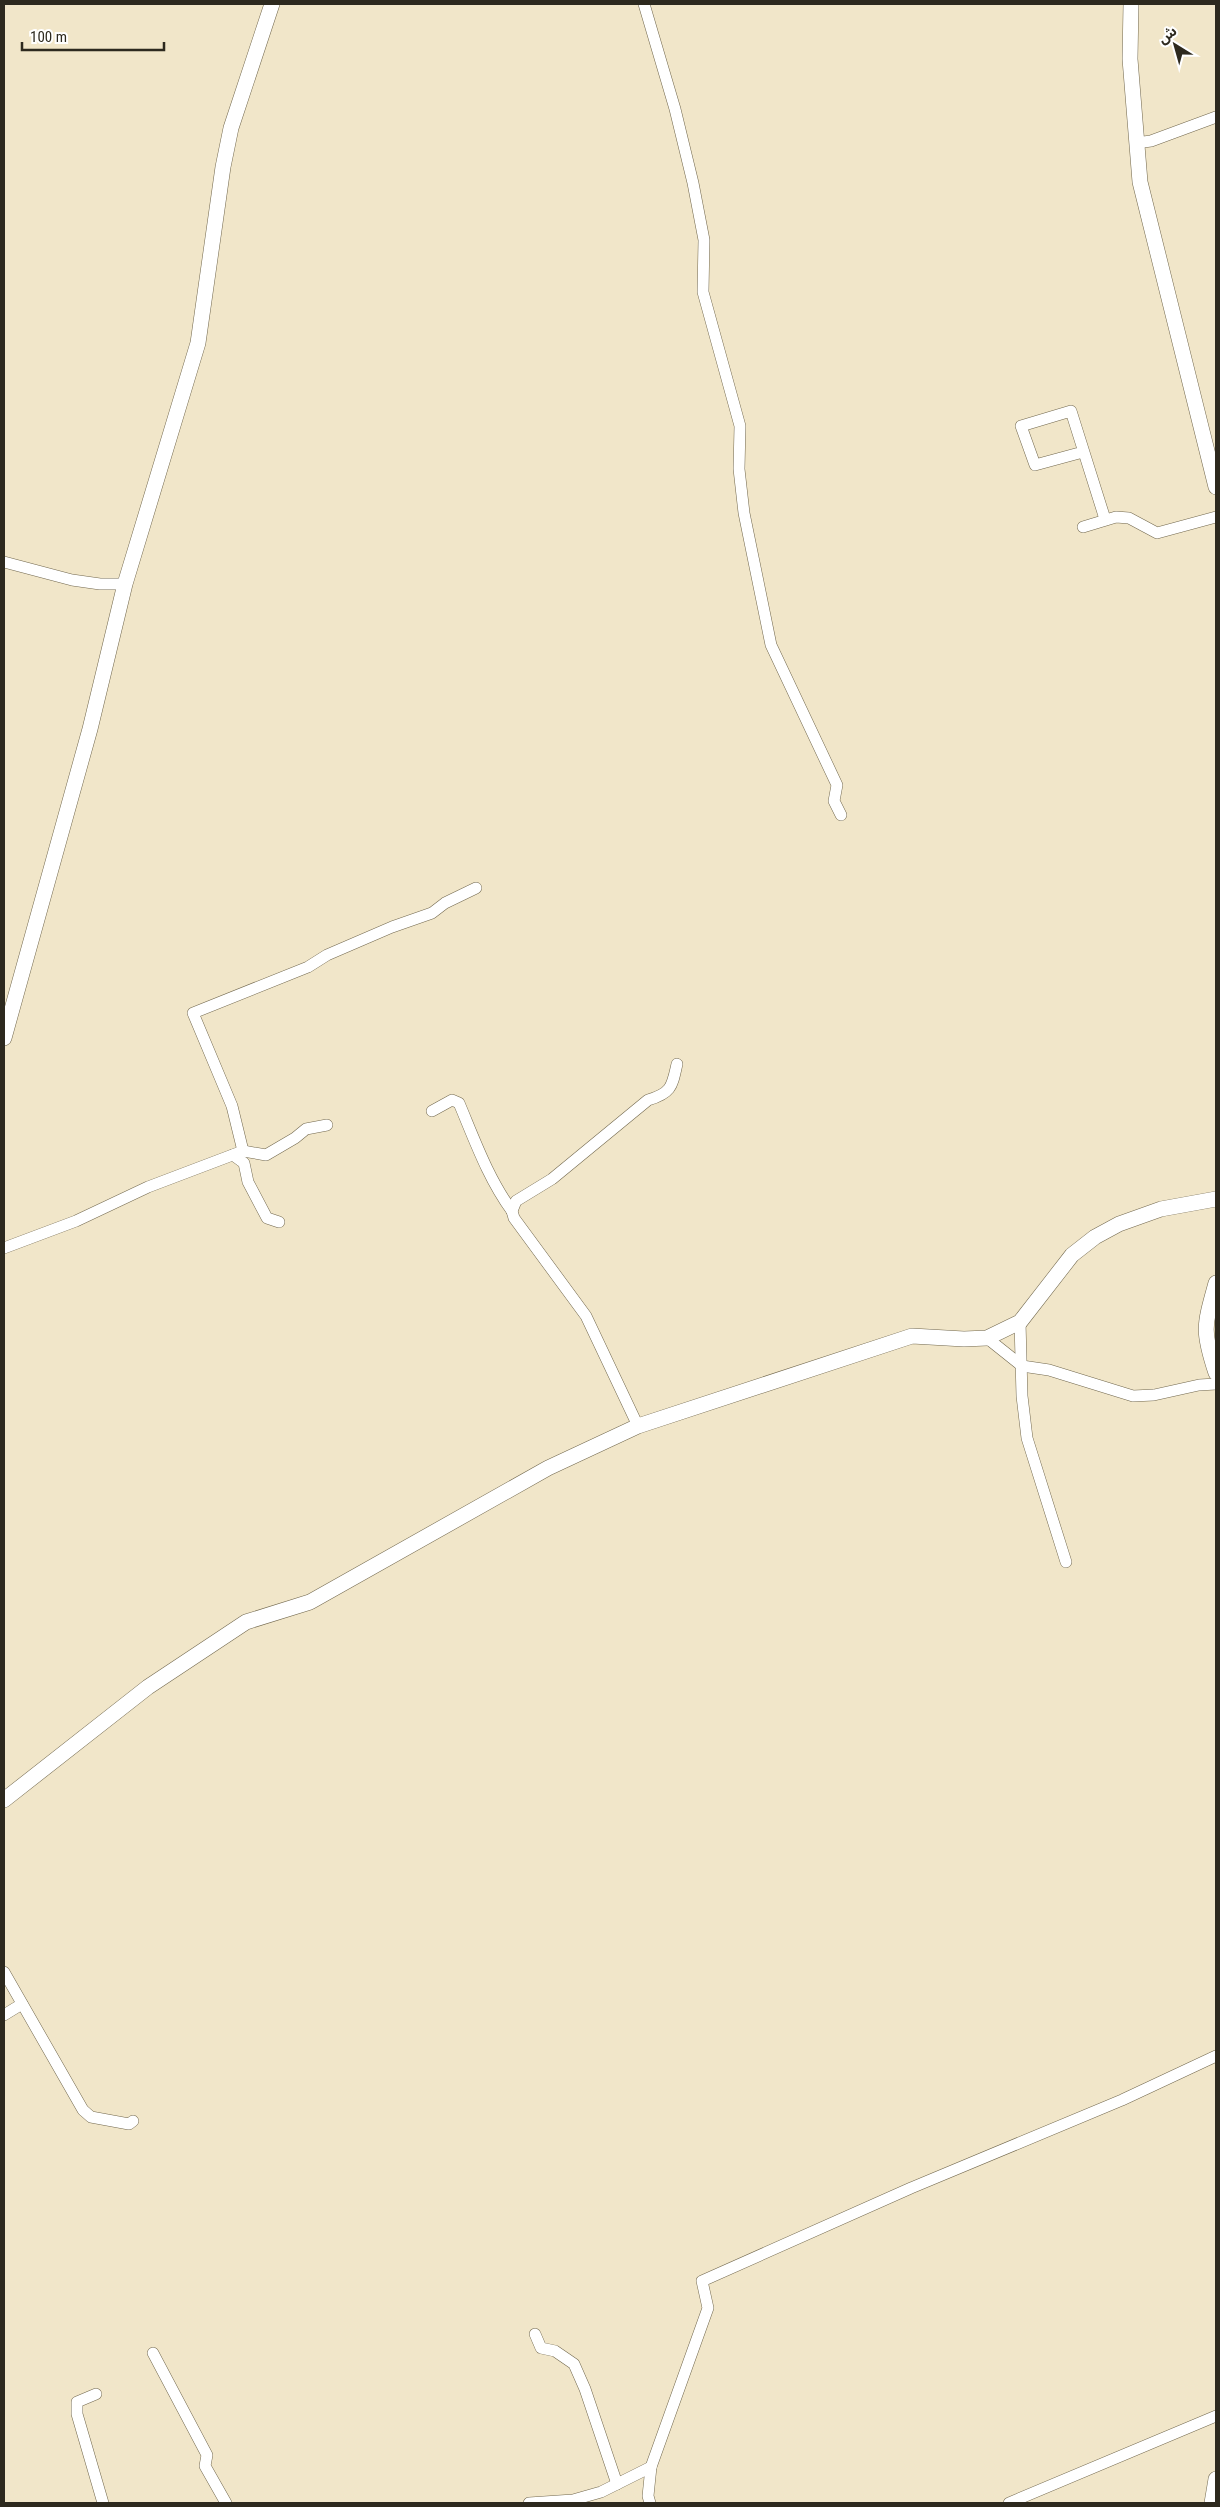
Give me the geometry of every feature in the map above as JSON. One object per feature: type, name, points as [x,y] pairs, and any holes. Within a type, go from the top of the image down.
[{"type":"street","points":[[4,1038],[90,729],[125,584],[198,344],[223,167],[231,128],[272,4]]},
{"type":"street","points":[[644,4],[675,110],[693,183],[704,240],[703,292],[740,426],[739,469],[744,513],[771,645],[837,785],[834,801],[841,815]]},
{"type":"street","points":[[1131,4],[1130,60],[1140,182],[1216,487]]},
{"type":"street","points":[[1136,143],[1151,142],[1216,117]]},
{"type":"street","points":[[1083,452],[1035,466],[1021,426],[1071,411],[1106,519]]},
{"type":"street","points":[[1083,526],[1116,517],[1129,518],[1157,533],[1216,518]]},
{"type":"street","points":[[4,562],[72,580],[100,584],[125,584]]},
{"type":"street","points":[[279,1222],[267,1218],[248,1182],[244,1163],[238,1153],[232,1106],[193,1012],[308,968],[327,954],[392,926],[432,913],[444,903],[476,888]]},
{"type":"street","points":[[512,1211],[516,1201],[552,1179],[648,1100],[666,1092],[672,1087],[677,1064]]},
{"type":"street","points":[[432,1111],[452,1100],[460,1103],[484,1163],[498,1191],[512,1211],[514,1218],[586,1316],[638,1426]]},
{"type":"street","points":[[4,1248],[76,1221],[148,1187],[238,1153],[266,1155],[296,1138],[306,1129],[327,1125]]},
{"type":"street","points":[[4,1800],[148,1687],[246,1622],[310,1602],[548,1468],[638,1426],[912,1336],[964,1340],[987,1338],[1020,1322],[1072,1255],[1095,1237],[1119,1224],[1160,1208],[1216,1199]]},
{"type":"street","points":[[1216,1283],[1205,1324],[1206,1345],[1216,1373]]},
{"type":"street","points":[[1020,1322],[1022,1396],[1027,1438],[1066,1562]]},
{"type":"street","points":[[987,1338],[1022,1366],[1049,1370],[1132,1396],[1154,1395],[1199,1385],[1216,1384]]},
{"type":"street","points":[[4,1972],[84,2110],[90,2117],[129,2124],[133,2121]]},
{"type":"street","points":[[4,2015],[22,2004]]},
{"type":"street","points":[[650,2503],[648,2496],[651,2468],[708,2308],[702,2281],[911,2188],[1122,2100],[1216,2056]]},
{"type":"street","points":[[536,2334],[541,2348],[555,2351],[574,2364],[617,2484]]},
{"type":"street","points":[[153,2354],[207,2455],[205,2466],[226,2503]]},
{"type":"street","points":[[96,2394],[77,2402],[77,2414],[103,2503]]},
{"type":"street","points":[[1009,2503],[1216,2416]]},
{"type":"street","points":[[529,2503],[572,2500],[601,2492],[651,2468]]},
{"type":"street","points":[[1212,2503],[1216,2479]]}]
